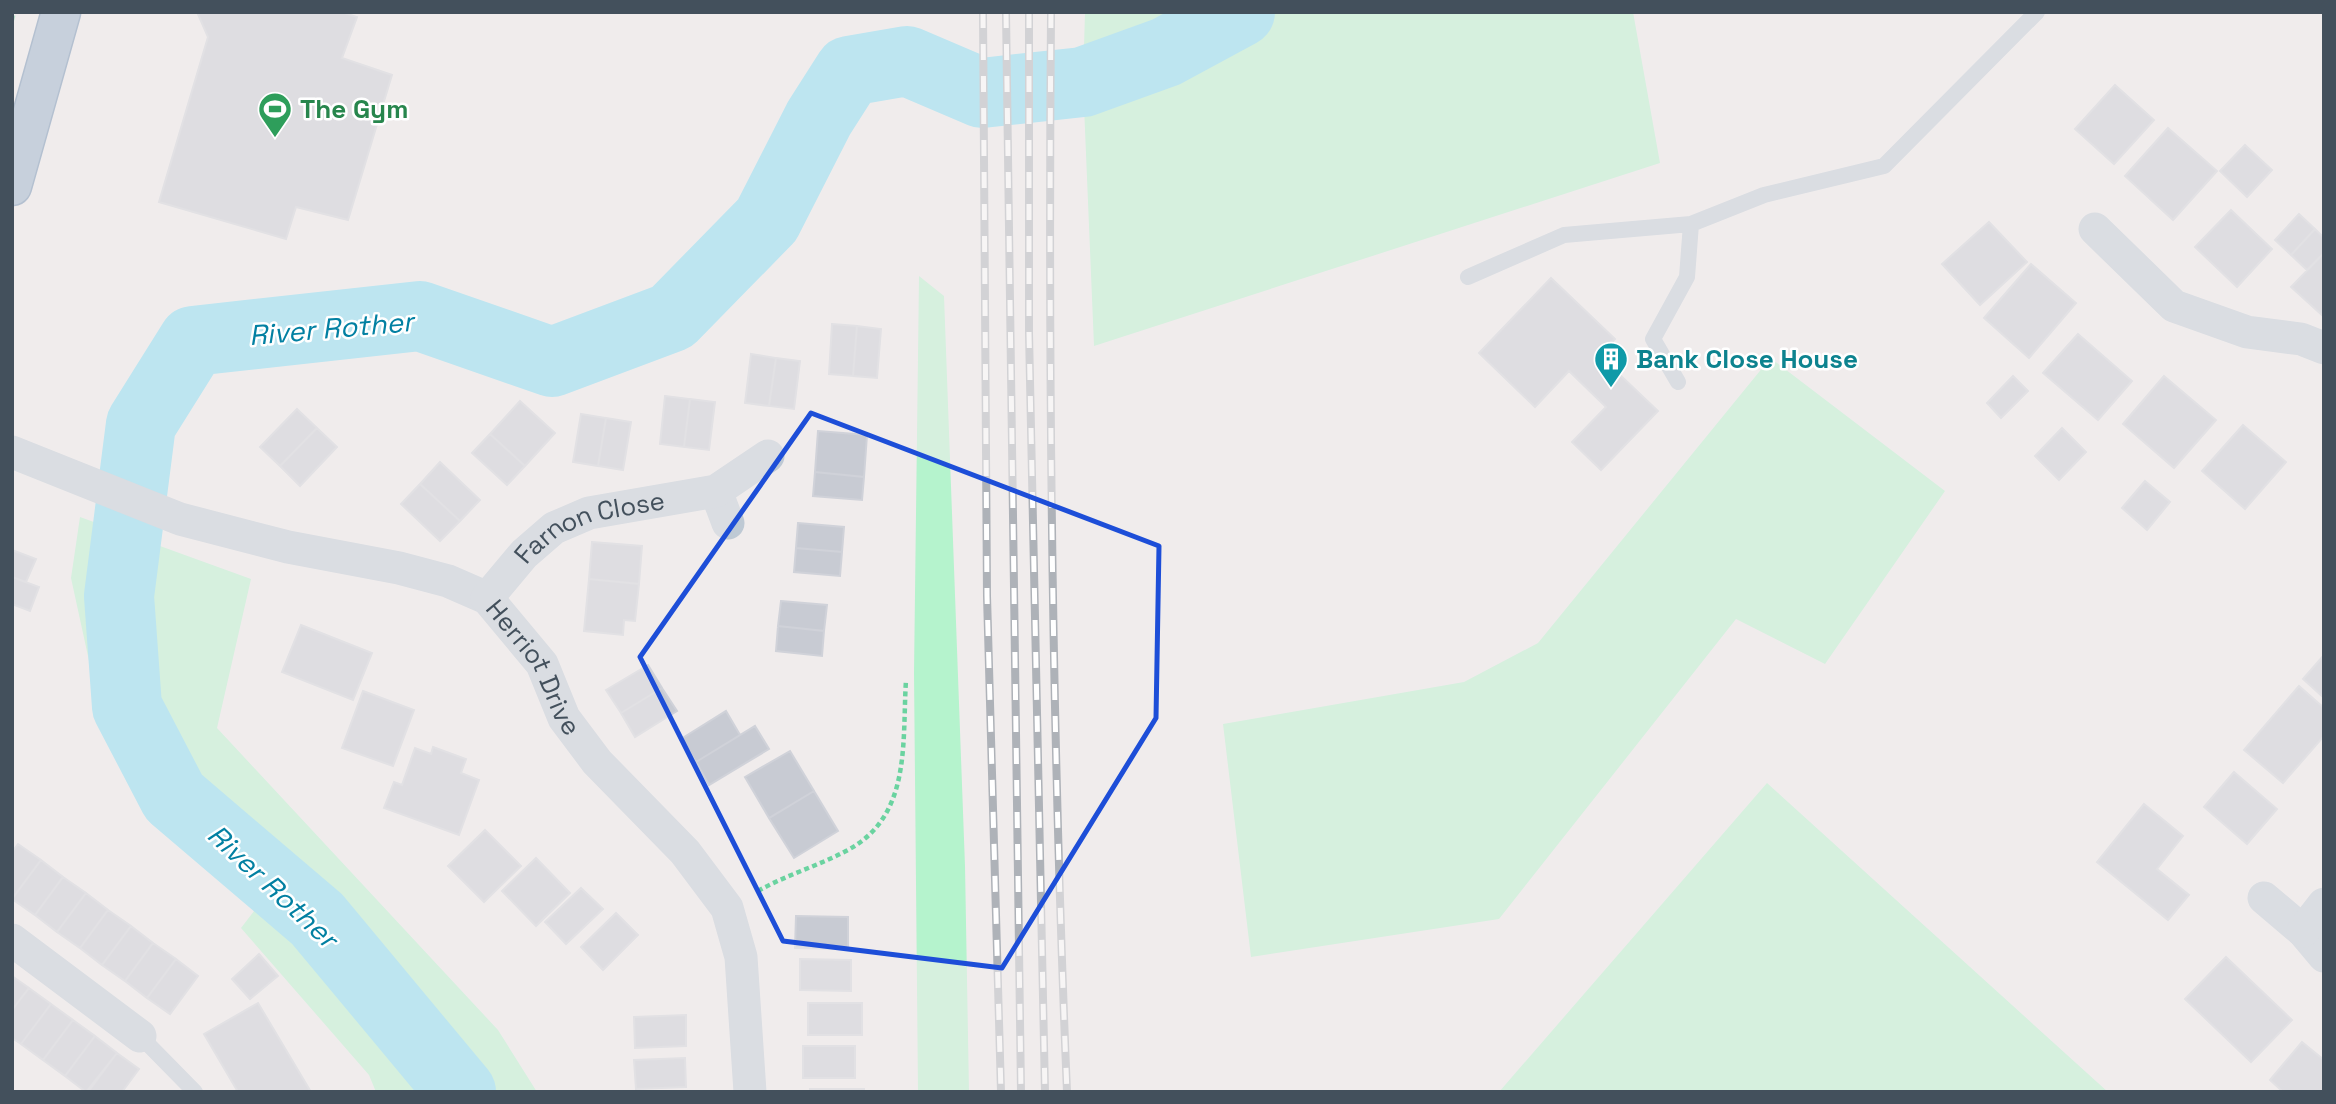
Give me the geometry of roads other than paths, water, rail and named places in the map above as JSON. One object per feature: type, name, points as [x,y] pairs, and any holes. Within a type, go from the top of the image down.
[{"type":"highway","points":[[12,186],[61,12]]},
{"type":"street","points":[[2095,229],[2174,306],[2247,332],[2301,339],[2324,348]]},
{"type":"street","name":"Herriot Drive","points":[[12,452],[180,519],[288,547],[411,571],[448,581],[487,598],[542,664],[565,718],[597,762],[685,852],[727,908],[741,957],[750,1092]]},
{"type":"street","name":"Farnon Close","points":[[487,598],[524,554],[554,528],[589,513],[657,504],[716,491],[768,456]]},
{"type":"street","points":[[716,491],[728,523]]},
{"type":"street","points":[[2264,898],[2303,931],[2324,957]]},
{"type":"street","points":[[2303,931],[2324,904]]},
{"type":"street","points":[[12,940],[140,1036]]},
{"type":"lane","points":[[1468,277],[1564,234],[1691,223],[1764,195],[1884,166],[2037,12]]},
{"type":"lane","points":[[1678,382],[1653,339],[1687,277],[1691,223]]},
{"type":"lane","points":[[140,1036],[195,1092]]},
{"type":"waterway","name":"River Rother","points":[[461,1092],[317,919],[174,797],[127,707],[119,596],[141,424],[193,341],[420,316],[552,362],[672,317],[767,220],[819,118],[849,71],[907,61],[982,93],[1083,82],[1166,52],[1240,12]]},
{"type":"railway","points":[[983,12],[987,596],[1001,1092]]},
{"type":"railway","points":[[1006,12],[1021,1092]]},
{"type":"railway","points":[[1029,12],[1029,333],[1045,1092]]},
{"type":"railway","points":[[1051,12],[1052,552],[1067,1092]]},
{"type":"place","name":"The Gym","points":[[275,139]]},
{"type":"place","name":"Bank Close House","points":[[1611,389]]}]
